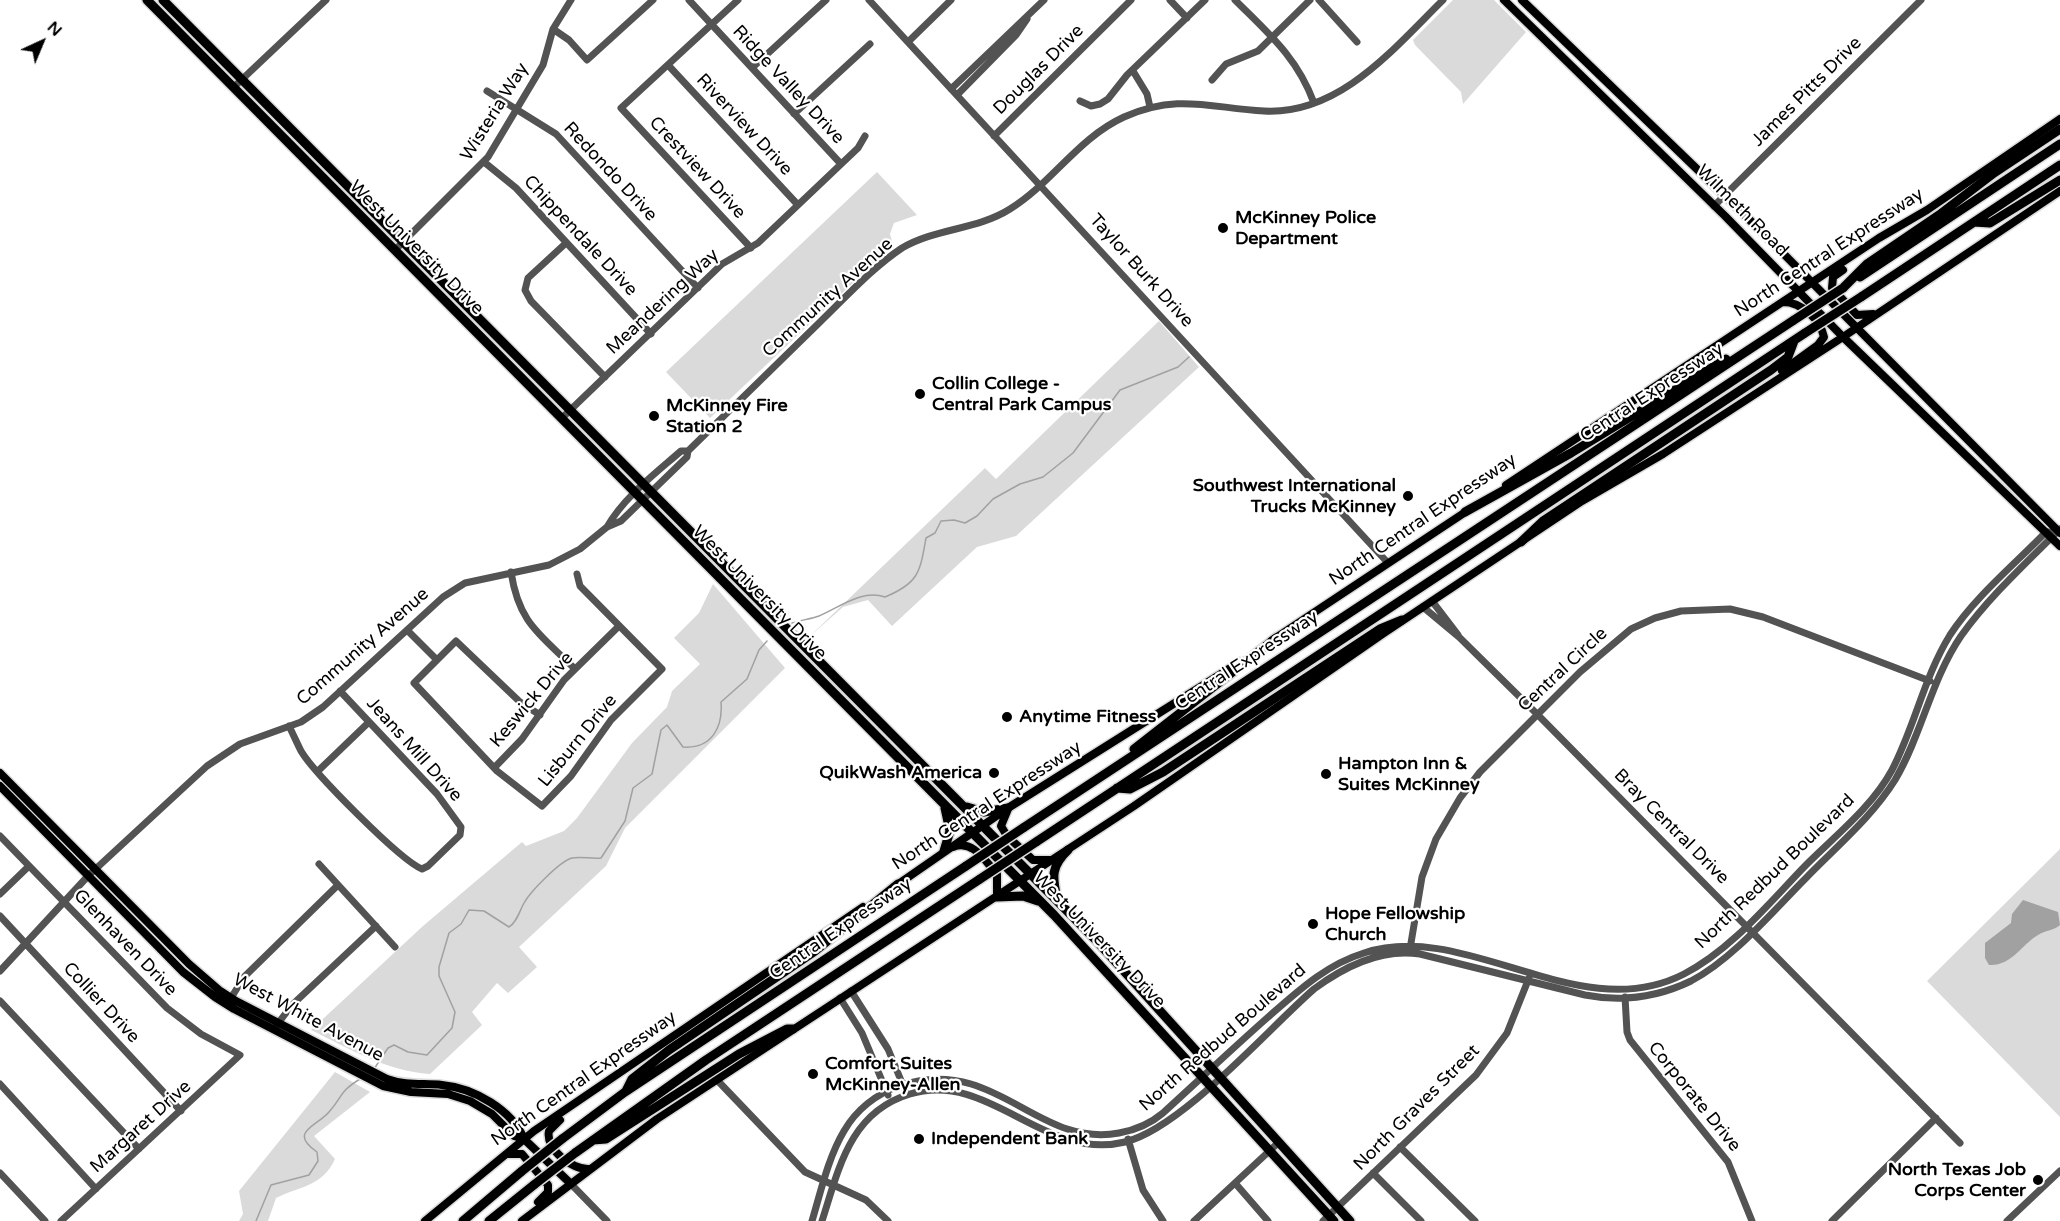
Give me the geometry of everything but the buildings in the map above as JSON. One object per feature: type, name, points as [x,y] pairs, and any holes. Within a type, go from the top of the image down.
[{"type":"highway","name":"West University Drive","points":[[147,0],[238,83],[403,242],[1057,900],[1350,1221]]},
{"type":"highway","name":"West University Drive","points":[[163,0],[395,250],[1042,904],[1211,1084],[1329,1219]]},
{"type":"highway","points":[[1844,288],[1867,264],[1939,215],[1994,172],[2060,129]]},
{"type":"highway","name":"Central Expressway","points":[[463,1221],[501,1187],[625,1092],[2060,144]]},
{"type":"highway","name":"Central Expressway","points":[[489,1221],[591,1141],[706,1060],[2060,165]]},
{"type":"highway","points":[[1974,222],[1990,223],[2060,180]]},
{"type":"highway","points":[[1521,542],[1543,520],[1771,370],[1788,357],[1794,341]]},
{"type":"highway","points":[[1465,512],[1571,453],[1716,363],[1751,348]]},
{"type":"highway","points":[[1117,788],[1130,789],[1163,771],[1380,629],[1402,620]]},
{"type":"highway","points":[[1078,792],[1276,638]]},
{"type":"highway","points":[[894,753],[902,744]]},
{"type":"highway","points":[[961,805],[984,812],[1008,808]]},
{"type":"highway","points":[[944,806],[950,831],[944,851]]},
{"type":"highway","points":[[1057,900],[1053,871],[1057,861],[1068,850]]},
{"type":"highway","points":[[625,1092],[632,1079],[669,1050],[815,951],[897,884]]},
{"type":"highway","points":[[996,897],[1023,896],[1042,904]]},
{"type":"highway","points":[[591,1141],[606,1139],[739,1054],[787,1029],[793,1029]]},
{"type":"highway","points":[[456,1221],[501,1187]]},
{"type":"main road","name":"Wilmeth Road","points":[[1504,0],[1714,206],[1843,337],[1973,462],[2055,532]]},
{"type":"main road","name":"Wilmeth Road","points":[[1522,0],[1813,283],[1856,329],[1982,453],[2055,532],[2060,546]]},
{"type":"main road","name":"North Central Expressway","points":[[425,1221],[524,1139],[972,832],[1276,638],[1879,238],[1927,210],[2060,119]]},
{"type":"main road","points":[[522,1221],[589,1169],[717,1080],[1031,875],[1402,620],[1856,329],[2060,191]]},
{"type":"main road","points":[[1876,314],[1864,317],[1857,315],[1832,288],[1831,284],[1833,277],[1860,257],[1879,238]]},
{"type":"main road","points":[[1764,387],[1789,364],[1818,345],[1824,337],[1803,306],[1794,302],[1782,303]]},
{"type":"main road","points":[[1868,361],[1910,396],[1920,392]]},
{"type":"main road","points":[[1973,462],[1982,453]]},
{"type":"main road","name":"West White Avenue","points":[[0,772],[91,873],[202,988],[357,1068],[402,1083],[443,1085],[496,1107],[520,1130],[524,1139],[570,1184]]},
{"type":"main road","name":"West White Avenue","points":[[0,786],[208,981],[276,1025]]},
{"type":"main road","points":[[1008,808],[1002,823],[1006,836],[1033,860],[1056,858]]},
{"type":"main road","points":[[944,851],[960,845],[973,849],[998,876],[996,897]]},
{"type":"main road","name":"West White Avenue","points":[[357,1068],[373,1081],[402,1091],[464,1094]]},
{"type":"main road","points":[[589,1169],[571,1165],[550,1143],[547,1136],[553,1125],[587,1100],[593,1090]]},
{"type":"main road","points":[[505,1155],[522,1154],[549,1188],[545,1196],[514,1221]]},
{"type":"street","points":[[238,83],[326,0]]},
{"type":"street","name":"Wisteria Way","points":[[395,250],[484,162],[543,65],[553,29],[571,0]]},
{"type":"street","points":[[553,29],[587,60],[653,0]]},
{"type":"street","name":"Ridge Valley Drive","points":[[690,0],[841,164]]},
{"type":"street","points":[[668,65],[738,0]]},
{"type":"street","points":[[752,68],[826,0]]},
{"type":"street","name":"Taylor Burk Drive","points":[[869,0],[1388,563]]},
{"type":"street","points":[[908,42],[951,0]]},
{"type":"street","points":[[954,92],[1013,27],[1044,0]]},
{"type":"street","name":"Douglas Drive","points":[[994,136],[1131,0]]},
{"type":"street","points":[[1170,0],[1187,18]]},
{"type":"street","points":[[1080,101],[1090,106],[1100,104],[1205,0]]},
{"type":"street","points":[[1234,0],[1295,62],[1314,103]]},
{"type":"street","points":[[1212,80],[1226,64],[1258,51],[1310,0]]},
{"type":"street","points":[[1319,0],[1357,42]]},
{"type":"street","name":"Community Avenue","points":[[0,971],[91,873],[217,759],[254,738],[289,726],[316,712],[443,597],[465,582],[549,564],[580,549],[608,527],[621,521],[640,496],[681,451],[688,451],[887,260],[924,238],[993,219],[1012,208],[1097,132],[1150,107],[1193,103],[1266,111],[1314,103],[1351,84],[1376,66],[1443,0]]},
{"type":"street","name":"James Pitts Drive","points":[[1714,206],[1921,0]]},
{"type":"street","points":[[794,114],[870,44]]},
{"type":"street","points":[[1576,73],[1586,63]]},
{"type":"street","name":"Crestview Drive","points":[[668,65],[621,108],[751,249]]},
{"type":"street","name":"Riverview Drive","points":[[668,65],[798,205]]},
{"type":"street","points":[[1133,71],[1147,94],[1150,107]]},
{"type":"street","name":"Redondo Drive","points":[[488,91],[556,134],[698,288]]},
{"type":"street","name":"Meandering Way","points":[[562,418],[725,262],[751,249],[858,148],[865,136]]},
{"type":"street","name":"Chippendale Drive","points":[[484,162],[516,188],[651,334]]},
{"type":"street","points":[[566,243],[528,278],[525,290],[531,301],[605,377]]},
{"type":"street","name":"North Redbud Boulevard","points":[[1410,949],[1593,997],[1625,998],[1652,994],[1689,982],[1717,964],[1871,811],[1887,784],[1927,680],[1950,635],[1970,610],[2055,532]]},
{"type":"street","name":"North Redbud Boulevard","points":[[822,1221],[845,1150],[868,1118],[891,1101],[931,1090],[961,1092],[1068,1141],[1104,1145],[1128,1141],[1164,1125],[1242,1057],[1329,968],[1361,954],[1410,949],[1446,951],[1585,987],[1625,990],[1653,986],[1686,974],[1719,951],[1887,784],[1903,764],[1936,683],[1953,649],[1977,616],[2055,532]]},
{"type":"street","points":[[511,572],[515,599],[527,621],[575,669]]},
{"type":"street","points":[[577,574],[580,586],[619,626]]},
{"type":"street","name":"Bray Central Drive","points":[[1432,601],[1459,637]]},
{"type":"street","name":"Bray Central Drive","points":[[1424,607],[1459,637],[1537,714],[1960,1143]]},
{"type":"street","name":"Central Circle","points":[[1410,949],[1422,877],[1443,825],[1480,772],[1537,714],[1623,634],[1654,618],[1687,610],[1720,608],[1763,617],[1936,683]]},
{"type":"street","name":"Keswick Drive","points":[[494,768],[522,739],[575,669],[619,626]]},
{"type":"street","name":"Lisburn Drive","points":[[494,768],[542,806],[571,776],[611,720],[662,669],[619,626]]},
{"type":"street","points":[[407,630],[437,660]]},
{"type":"street","points":[[494,768],[414,683],[456,641],[520,702],[540,715]]},
{"type":"street","name":"Jeans Mill Drive","points":[[318,771],[387,843],[422,869],[462,831],[437,794],[340,691]]},
{"type":"street","points":[[289,726],[302,752],[318,771],[369,722]]},
{"type":"street","name":"Glenhaven Drive","points":[[0,836],[166,1008],[201,1034],[240,1055]]},
{"type":"street","points":[[1812,859],[1818,866]]},
{"type":"street","points":[[319,864],[395,947]]},
{"type":"street","points":[[0,894],[29,866]]},
{"type":"street","points":[[231,998],[244,976],[338,885]]},
{"type":"street","name":"Collier Drive","points":[[0,916],[181,1111]]},
{"type":"street","points":[[276,1025],[292,1005],[376,926]]},
{"type":"street","name":"North Graves Street","points":[[1329,1219],[1337,1207],[1476,1075],[1497,1050],[1515,1019],[1531,973]]},
{"type":"street","name":"North Redbud Boulevard","points":[[812,1221],[839,1140],[850,1121],[867,1104],[886,1091],[903,1084],[933,1079],[965,1083],[1072,1133],[1100,1136],[1126,1132],[1155,1120],[1259,1026],[1312,985]]},
{"type":"street","name":"Corporate Drive","points":[[1625,990],[1627,1032],[1630,1040],[1728,1162],[1752,1221]]},
{"type":"street","points":[[851,991],[888,1049],[907,1095]]},
{"type":"street","points":[[840,998],[858,1025],[891,1101]]},
{"type":"street","points":[[0,1001],[139,1149]]},
{"type":"street","points":[[1242,1057],[1249,1045],[1261,1034],[1259,1026]]},
{"type":"street","points":[[873,1056],[888,1049]]},
{"type":"street","name":"Margaret Drive","points":[[61,1221],[240,1055]]},
{"type":"street","points":[[717,1080],[805,1172],[866,1200],[888,1221]]},
{"type":"street","points":[[0,1084],[96,1189]]},
{"type":"street","points":[[1832,1221],[1936,1118]]},
{"type":"street","points":[[1126,1132],[1143,1190],[1163,1221]]},
{"type":"street","points":[[1194,1221],[1279,1142]]},
{"type":"street","points":[[1401,1147],[1474,1221]]},
{"type":"street","points":[[2007,1221],[2060,1171]]},
{"type":"street","points":[[0,1173],[45,1221]]},
{"type":"street","points":[[1373,1173],[1420,1221]]},
{"type":"street","points":[[1235,1183],[1268,1221]]},
{"type":"street","points":[[570,1184],[607,1221]]},
{"type":"shaded area","points":[[1453,0],[1494,0],[1526,32],[1463,104],[1461,92],[1415,45],[1413,40]]},
{"type":"shaded area","points":[[877,172],[917,215],[894,223],[890,234],[893,245],[710,418],[666,372]]},
{"type":"shaded area","points":[[1159,321],[1199,367],[1016,536],[977,547],[892,626],[868,600],[843,607],[809,637],[985,468],[996,479]]},
{"type":"shaded area","points":[[713,584],[785,668],[625,828],[606,866],[519,947],[537,967],[508,993],[497,983],[472,1012],[482,1025],[430,1074],[383,1064],[311,1030],[423,926],[522,842],[526,846],[564,831],[577,818],[632,743],[667,707],[672,691],[700,664],[674,638],[699,613]]},
{"type":"shaded area","points":[[2060,849],[2060,1117],[1927,981]]},
{"type":"shaded area","points":[[2023,900],[2058,912],[2060,925],[2032,939],[2010,959],[1989,965],[1985,958],[1985,943],[2011,923],[2012,914]]},
{"type":"shaded area","points":[[335,1072],[370,1092],[314,1136],[335,1159],[330,1168],[310,1184],[276,1198],[268,1221],[239,1221],[243,1214],[239,1191]]},
{"type":"waterway","points":[[792,623],[819,616],[860,597],[868,595],[885,597],[905,587],[916,575],[922,560],[926,538],[935,533],[941,521],[954,520],[965,523],[977,516],[993,499],[1020,484],[1043,477],[1073,453],[1120,390],[1178,367],[1189,357]]},
{"type":"waterway","points":[[374,1069],[388,1048],[394,1045],[408,1052],[427,1055],[452,1028],[455,1012],[439,976],[439,967],[449,933],[461,924],[469,910],[484,911],[509,927],[516,920],[532,892],[560,865],[572,858],[601,858],[625,821],[633,788],[652,774],[661,730],[667,725],[683,747],[701,744],[714,735],[720,720],[721,702],[747,679],[759,650],[767,641]]},
{"type":"waterway","points":[[256,1221],[271,1185],[309,1175],[318,1161],[317,1152],[305,1139],[307,1130],[324,1117],[345,1091],[360,1079]]},
{"type":"place","name":"McKinney Police Department","points":[[1223,228]]},
{"type":"place","name":"Collin College - Central Park Campus","points":[[920,394]]},
{"type":"place","name":"McKinney Fire Station 2","points":[[654,416]]},
{"type":"place","name":"Southwest International Trucks McKinney","points":[[1408,496]]},
{"type":"place","name":"Anytime Fitness","points":[[1007,717]]},
{"type":"place","name":"QuikWash America","points":[[994,773]]},
{"type":"place","name":"Hampton Inn & Suites McKinney","points":[[1326,774]]},
{"type":"place","name":"Hope Fellowship Church","points":[[1313,924]]},
{"type":"place","name":"Comfort Suites McKinney-Allen","points":[[813,1074]]},
{"type":"place","name":"Independent Bank","points":[[919,1139]]},
{"type":"place","name":"North Texas Job Corps Center","points":[[2038,1180]]}]
